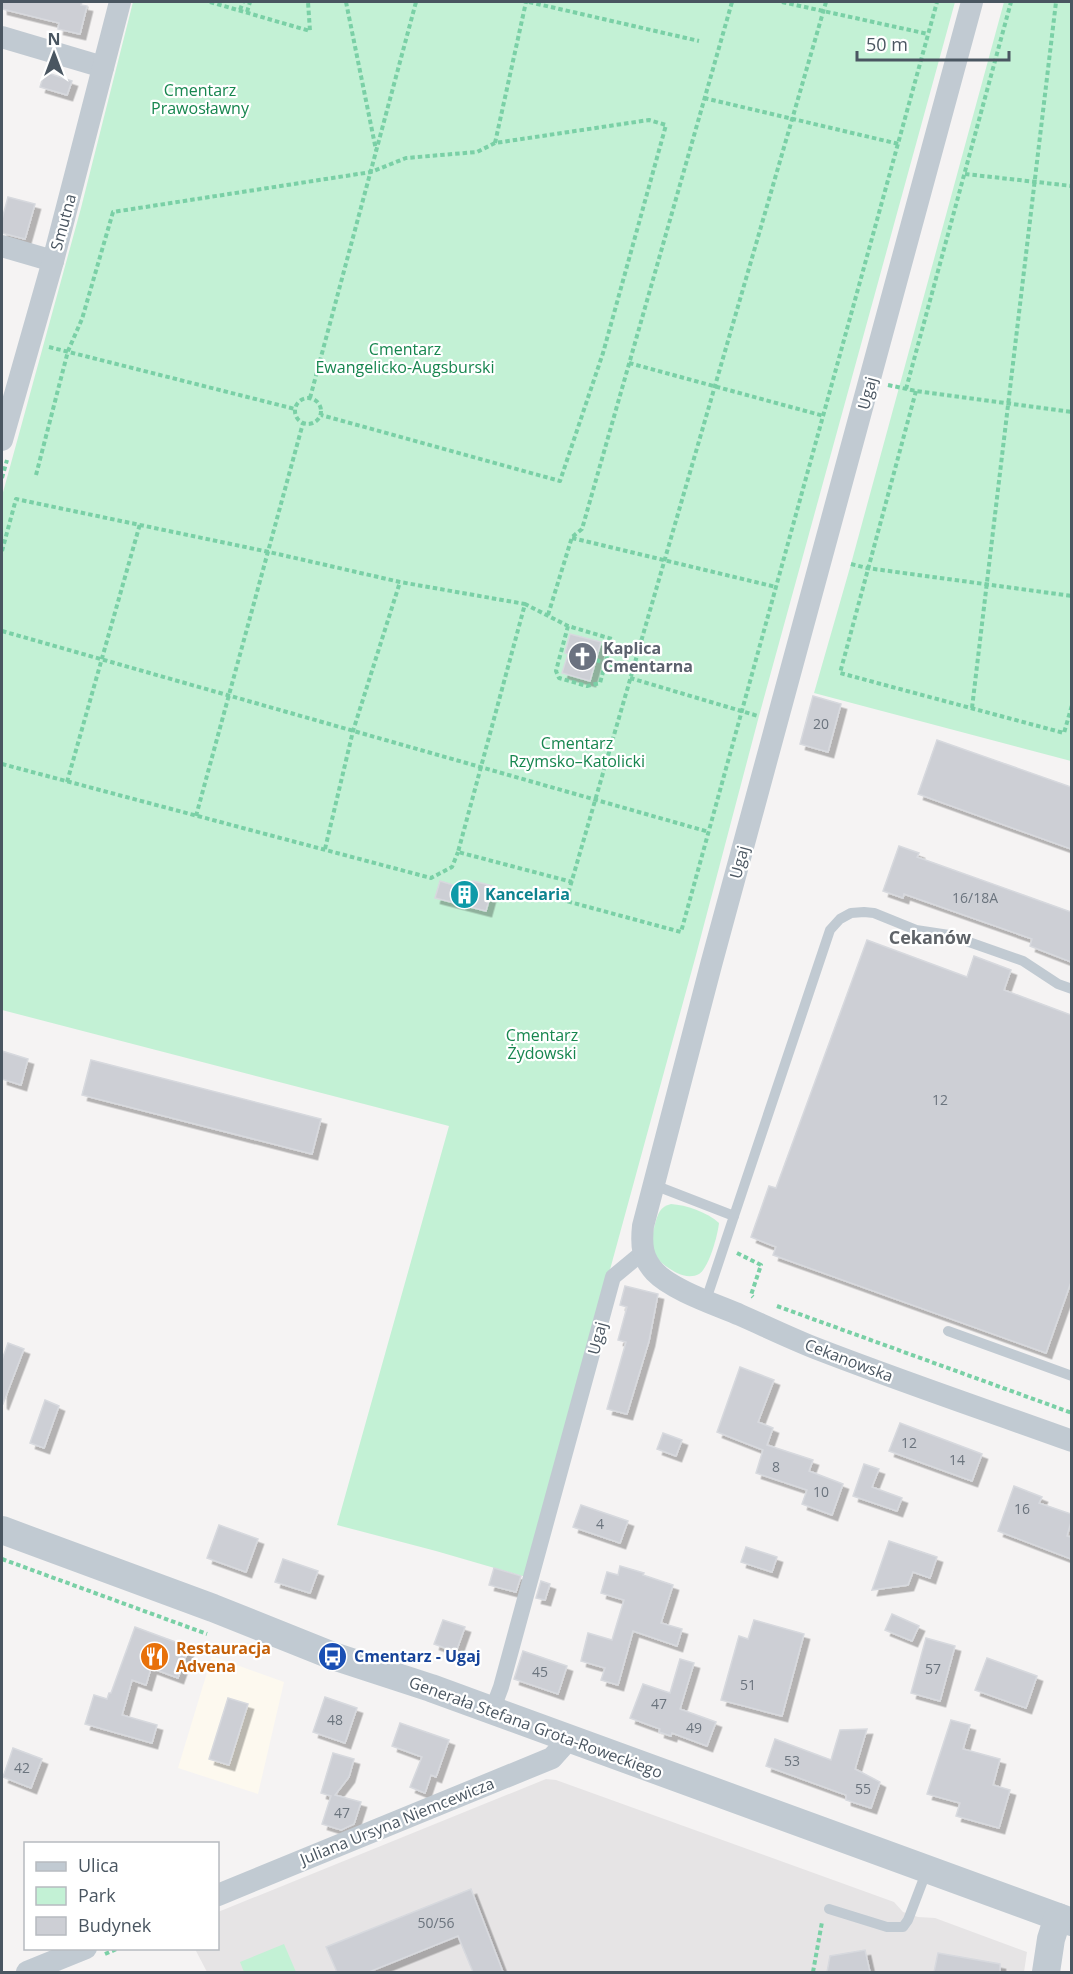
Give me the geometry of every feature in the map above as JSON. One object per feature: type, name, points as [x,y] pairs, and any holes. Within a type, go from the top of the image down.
[{"type":"street","name":"Smutna","points":[[2,440],[53,261],[120,2]]},
{"type":"street","name":"Ugaj","points":[[492,1711],[501,1687],[613,1277],[642,1253],[643,1227],[711,965],[972,2]]},
{"type":"street","points":[[2,37],[103,67]]},
{"type":"street","points":[[2,246],[53,261]]},
{"type":"street","name":"Cekanowska","points":[[642,1253],[656,1274],[665,1280],[814,1348],[1071,1441]]},
{"type":"street","name":"Generała Stefana Grota-Roweckiego","points":[[2,1530],[213,1608],[333,1656],[431,1688],[1065,1919]]},
{"type":"street","name":"Juliana Ursyna Niemcewicza","points":[[219,1894],[552,1758],[569,1739]]},
{"type":"street","points":[[1046,1972],[1051,1940],[1065,1919]]},
{"type":"street","points":[[27,1972],[81,1950]]},
{"type":"lane","points":[[706,1300],[830,930],[840,920],[851,913],[874,913],[916,930],[949,935],[1023,962],[1058,984],[1071,988]]},
{"type":"lane","points":[[654,1185],[734,1216]]},
{"type":"lane","points":[[948,1331],[1071,1376]]},
{"type":"lane","points":[[830,1909],[887,1927],[903,1927],[911,1914],[927,1870]]},
{"type":"path","points":[[210,2],[310,31],[308,2]]},
{"type":"path","points":[[240,10],[243,2]]},
{"type":"path","points":[[247,12],[250,2]]},
{"type":"path","points":[[346,2],[376,151]]},
{"type":"path","points":[[310,398],[416,2]]},
{"type":"path","points":[[495,143],[527,2],[699,41]]},
{"type":"path","points":[[548,615],[572,537],[582,529],[732,2]]},
{"type":"path","points":[[782,2],[928,34]]},
{"type":"path","points":[[826,2],[566,901],[681,932],[938,2]]},
{"type":"path","points":[[906,389],[1011,2]]},
{"type":"path","points":[[972,708],[1056,2]]},
{"type":"path","points":[[704,98],[899,144]]},
{"type":"path","points":[[36,475],[68,351],[82,320],[113,212],[371,172],[406,158],[477,152],[495,143],[649,120],[666,125],[603,353],[560,481],[321,415]]},
{"type":"path","points":[[964,174],[1071,186]]},
{"type":"path","points":[[43,345],[295,409]]},
{"type":"path","points":[[629,363],[824,416]]},
{"type":"path","points":[[870,380],[916,392],[1071,412]]},
{"type":"path","points":[[916,392],[840,673],[1064,734],[1071,705]]},
{"type":"path","points":[[310,398],[321,406],[321,415],[312,424],[303,423],[297,418],[295,409],[302,399],[310,398]]},
{"type":"path","points":[[196,816],[303,423]]},
{"type":"path","points":[[2,551],[16,499],[400,582],[525,604],[568,626],[612,639],[600,683],[587,686],[559,678],[556,671],[568,626]]},
{"type":"path","points":[[67,782],[140,524]]},
{"type":"path","points":[[572,537],[776,587]]},
{"type":"path","points":[[851,564],[1071,596]]},
{"type":"path","points":[[325,849],[353,731],[400,582]]},
{"type":"path","points":[[2,764],[431,878],[452,867],[458,852],[525,604]]},
{"type":"path","points":[[2,631],[709,832]]},
{"type":"path","points":[[596,660],[632,671]]},
{"type":"path","points":[[630,678],[764,718]]},
{"type":"path","points":[[458,852],[572,882]]},
{"type":"path","points":[[734,1251],[761,1265],[751,1295],[761,1300]]},
{"type":"path","points":[[772,1304],[1071,1413]]},
{"type":"path","points":[[813,1972],[823,1917],[830,1909]]},
{"type":"shaded area","points":[[212,1656],[284,1682],[258,1794],[178,1768]]},
{"type":"shaded area","points":[[546,1779],[556,1780],[894,1902],[903,1912],[918,1917],[935,1918],[1027,1952],[1024,1972],[207,1972],[196,1950],[219,1950],[219,1912]]},
{"type":"green space","points":[[133,2],[955,2],[526,1577],[337,1525],[449,1126],[2,1010],[2,496],[81,208]]},
{"type":"green space","points":[[1004,2],[1071,2],[1071,761],[814,693]]},
{"type":"green space","points":[[671,1204],[696,1210],[719,1223],[709,1258],[703,1271],[699,1274],[688,1276],[677,1273],[663,1264],[655,1254],[652,1241],[657,1217],[662,1209]]},
{"type":"green space","points":[[284,1944],[296,1972],[244,1972],[240,1962]]},
{"type":"building","points":[[2,2],[82,2],[81,5],[87,6],[80,34],[58,29],[59,23],[2,9]]},
{"type":"building","points":[[45,72],[72,81],[67,95],[40,87]]},
{"type":"building","points":[[8,197],[35,204],[25,239],[2,233],[2,219]]},
{"type":"building","name":"Kaplica Cmentarna","points":[[570,634],[601,642],[590,681],[562,673],[568,654],[565,653]]},
{"type":"building","points":[[813,696],[841,704],[828,752],[800,744]]},
{"type":"building","points":[[937,740],[1071,787],[1071,849],[918,794]]},
{"type":"building","points":[[899,846],[919,853],[917,857],[1071,912],[1071,962],[1030,946],[1032,939],[904,894],[903,898],[883,891]]},
{"type":"building","name":"Kancelaria","points":[[440,881],[470,890],[473,881],[493,886],[486,911],[435,898]]},
{"type":"building","points":[[867,940],[967,977],[974,956],[1011,970],[1004,990],[1071,1015],[1071,1282],[1046,1353],[773,1255],[776,1247],[751,1237],[769,1186],[776,1188]]},
{"type":"building","points":[[2,1051],[28,1059],[21,1085],[2,1079]]},
{"type":"building","points":[[91,1060],[321,1119],[312,1154],[82,1095]]},
{"type":"building","points":[[625,1286],[658,1294],[649,1341],[627,1414],[607,1409],[626,1342],[618,1340],[627,1307],[620,1305]]},
{"type":"building","points":[[8,1343],[24,1349],[3,1404],[2,1360]]},
{"type":"building","points":[[740,1367],[774,1380],[758,1422],[773,1428],[767,1445],[813,1460],[809,1471],[843,1484],[832,1515],[802,1504],[807,1490],[756,1473],[763,1450],[717,1432]]},
{"type":"building","points":[[45,1400],[59,1406],[44,1448],[30,1443]]},
{"type":"building","points":[[900,1423],[982,1454],[972,1481],[889,1451]]},
{"type":"building","points":[[663,1433],[682,1440],[676,1456],[657,1449]]},
{"type":"building","points":[[864,1464],[879,1469],[872,1487],[902,1498],[897,1511],[853,1496]]},
{"type":"building","points":[[1014,1486],[1042,1497],[1039,1503],[1071,1514],[1067,1536],[1071,1537],[1071,1559],[998,1531]]},
{"type":"building","points":[[581,1505],[628,1521],[620,1543],[573,1527]]},
{"type":"building","points":[[219,1525],[258,1539],[246,1572],[207,1558]]},
{"type":"building","points":[[889,1541],[937,1557],[930,1578],[913,1572],[908,1585],[872,1590]]},
{"type":"building","points":[[746,1547],[777,1557],[772,1572],[741,1562]]},
{"type":"building","points":[[283,1559],[318,1571],[310,1593],[275,1582]]},
{"type":"building","points":[[620,1566],[673,1585],[661,1623],[682,1629],[677,1646],[633,1631],[618,1685],[601,1680],[605,1668],[581,1661],[588,1633],[612,1640],[624,1600],[601,1593],[607,1572],[618,1575]]},
{"type":"building","points":[[494,1568],[521,1576],[516,1592],[489,1585]]},
{"type":"building","points":[[541,1581],[550,1584],[545,1600],[536,1598]]},
{"type":"building","points":[[892,1614],[919,1626],[912,1641],[885,1630]]},
{"type":"building","points":[[443,1620],[465,1627],[456,1652],[434,1644]]},
{"type":"building","points":[[754,1620],[804,1634],[782,1716],[721,1700],[739,1636],[748,1639]]},
{"type":"building","points":[[135,1627],[189,1647],[178,1678],[151,1668],[146,1685],[132,1680],[122,1715],[157,1725],[152,1743],[85,1724],[94,1695],[107,1699],[111,1693]]},
{"type":"building","points":[[926,1638],[955,1646],[940,1701],[911,1693]]},
{"type":"building","points":[[523,1651],[567,1666],[558,1694],[514,1679]]},
{"type":"building","points":[[987,1658],[1037,1676],[1026,1708],[975,1690]]},
{"type":"building","points":[[680,1659],[694,1663],[680,1709],[716,1722],[707,1746],[672,1733],[671,1736],[659,1732],[660,1729],[630,1718],[643,1684],[670,1693]]},
{"type":"building","points":[[325,1697],[357,1708],[345,1743],[313,1732]]},
{"type":"building","points":[[228,1698],[248,1704],[229,1765],[209,1759]]},
{"type":"building","points":[[951,1720],[970,1725],[963,1749],[1000,1759],[993,1785],[1010,1790],[999,1828],[956,1816],[960,1803],[927,1794]]},
{"type":"building","points":[[400,1723],[449,1740],[436,1777],[431,1775],[425,1793],[410,1787],[422,1757],[392,1746]]},
{"type":"building","points":[[867,1729],[855,1769],[880,1782],[871,1808],[846,1800],[846,1795],[766,1766],[775,1739],[831,1760],[840,1730]]},
{"type":"building","points":[[13,1748],[42,1759],[31,1788],[3,1777]]},
{"type":"building","points":[[333,1753],[354,1759],[349,1777],[335,1795],[361,1802],[354,1824],[341,1830],[322,1824],[331,1796],[321,1793]]},
{"type":"building","points":[[471,1889],[503,1972],[473,1972],[458,1936],[369,1972],[337,1972],[326,1947]]},
{"type":"building","points":[[865,1950],[870,1972],[827,1972],[830,1956]]},
{"type":"building","points":[[938,1953],[1000,1964],[1000,1972],[934,1972]]},
{"type":"place","name":"Kaplica Cmentarna","points":[[582,657]]},
{"type":"place","name":"Kancelaria","points":[[464,894]]},
{"type":"place","name":"Cmentarz - Ugaj","points":[[333,1656]]},
{"type":"place","name":"Restauracja Advena","points":[[155,1657]]},
{"type":"district","name":"Cekanów","points":[[930,938]]},
{"type":"park label","name":"Cmentarz Prawosławny","points":[[200,99]]},
{"type":"park label","name":"Cmentarz Ewangelicko-Augsburski","points":[[405,358]]},
{"type":"park label","name":"Cmentarz Rzymsko–Katolicki","points":[[577,752]]},
{"type":"park label","name":"Cmentarz Żydowski","points":[[542,1044]]}]
